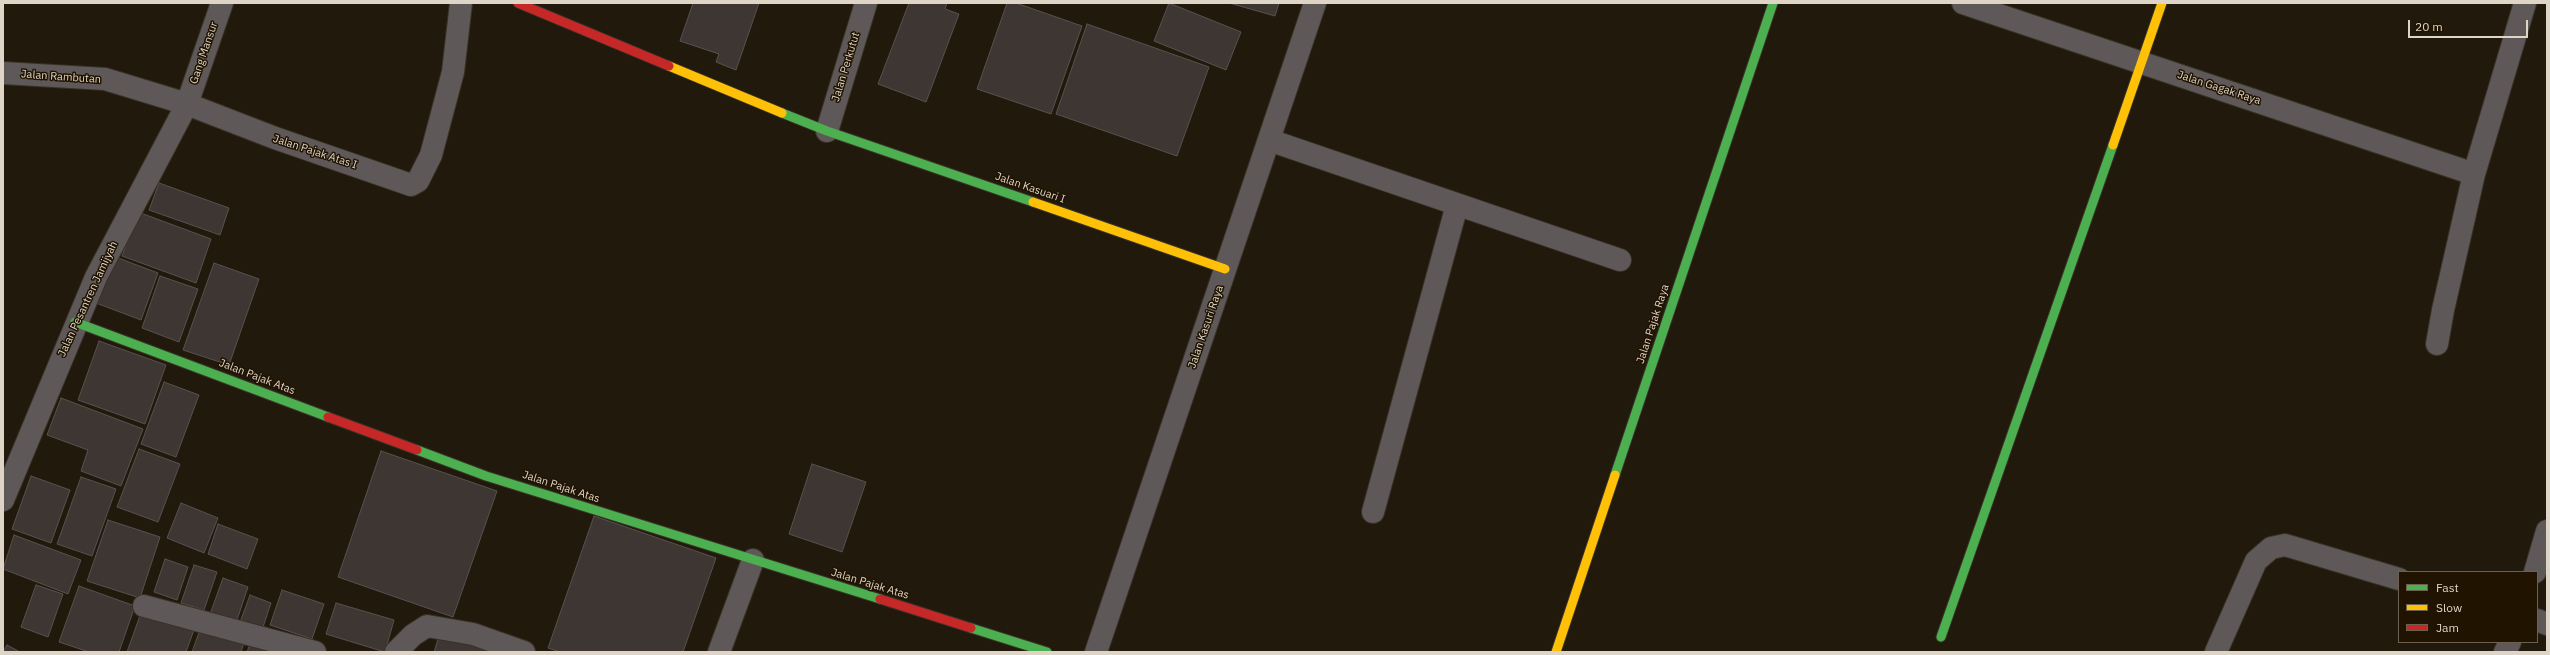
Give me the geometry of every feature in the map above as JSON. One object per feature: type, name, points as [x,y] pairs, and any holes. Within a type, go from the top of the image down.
[{"type":"street","name":"Gang Mansur","points":[[187,104],[222,3]]},
{"type":"street","name":"Jalan Pajak Atas I","points":[[187,104],[275,138],[411,185],[418,181],[431,155],[453,72],[461,3]]},
{"type":"street","name":"Jalan Kasuari I","points":[[518,3],[827,131],[1225,269]]},
{"type":"street","name":"Jalan Perkutut","points":[[827,131],[866,3]]},
{"type":"street","name":"Jalan Kasuri Raya","points":[[1096,652],[1315,3]]},
{"type":"street","name":"Jalan Pajak Raya","points":[[1556,652],[1773,3]]},
{"type":"street","name":"Jalan Gagak Raya","points":[[1963,3],[2474,174]]},
{"type":"street","points":[[1941,637],[2162,3]]},
{"type":"street","points":[[2438,344],[2443,310],[2474,174],[2525,3]]},
{"type":"street","name":"Jalan Rambutan","points":[[3,73],[105,79],[187,104]]},
{"type":"street","name":"Jalan Pesantren Jamijyah","points":[[3,500],[75,322],[96,277],[187,104]]},
{"type":"street","points":[[1269,140],[1620,260]]},
{"type":"street","points":[[1372,512],[1457,204]]},
{"type":"street","name":"Jalan Pajak Atas","points":[[75,322],[486,476],[1047,652]]},
{"type":"street","points":[[2535,571],[2547,531]]},
{"type":"street","points":[[2216,652],[2256,561],[2271,548],[2284,545],[2398,579]]},
{"type":"street","points":[[719,652],[753,560]]},
{"type":"street","points":[[144,606],[315,652]]},
{"type":"street","points":[[396,652],[413,635],[427,626],[474,634],[524,652]]},
{"type":"street","points":[[2505,652],[2510,643]]},
{"type":"building","points":[[693,3],[759,3],[736,70],[716,62],[719,54],[680,41]]},
{"type":"building","points":[[909,3],[947,3],[945,9],[959,14],[926,102],[878,84]]},
{"type":"building","points":[[1007,3],[1016,3],[1082,26],[1051,114],[977,89]]},
{"type":"building","points":[[1169,3],[1241,32],[1226,70],[1154,41]]},
{"type":"building","points":[[1229,3],[1279,3],[1275,16]]},
{"type":"building","points":[[1087,24],[1209,67],[1177,156],[1056,114]]},
{"type":"building","points":[[159,183],[229,208],[220,235],[149,210]]},
{"type":"building","points":[[138,212],[211,239],[196,283],[122,256]]},
{"type":"building","points":[[113,256],[158,273],[141,320],[96,303]]},
{"type":"building","points":[[214,263],[259,279],[229,365],[183,350]]},
{"type":"building","points":[[160,276],[198,289],[179,342],[142,328]]},
{"type":"building","points":[[99,341],[166,365],[145,424],[78,400]]},
{"type":"building","points":[[164,382],[199,395],[176,457],[141,444]]},
{"type":"building","points":[[61,398],[143,429],[121,486],[81,471],[88,450],[47,435]]},
{"type":"building","points":[[139,449],[180,464],[158,522],[117,507]]},
{"type":"building","points":[[381,451],[497,491],[453,617],[338,577]]},
{"type":"building","points":[[812,464],[866,482],[842,552],[789,534]]},
{"type":"building","points":[[31,476],[70,490],[51,543],[12,529]]},
{"type":"building","points":[[81,477],[116,489],[92,556],[57,544]]},
{"type":"building","points":[[181,503],[218,518],[204,553],[167,538]]},
{"type":"building","points":[[594,516],[716,558],[683,652],[560,652],[548,648]]},
{"type":"building","points":[[108,520],[160,537],[140,598],[87,581]]},
{"type":"building","points":[[218,524],[258,539],[247,569],[208,554]]},
{"type":"building","points":[[14,535],[81,560],[68,594],[3,569]]},
{"type":"building","points":[[165,559],[188,567],[177,600],[154,592]]},
{"type":"building","points":[[194,565],[217,572],[204,610],[181,603]]},
{"type":"building","points":[[223,578],[248,587],[235,626],[209,617]]},
{"type":"building","points":[[36,585],[63,594],[48,637],[21,627]]},
{"type":"building","points":[[79,586],[135,606],[119,652],[89,652],[59,642]]},
{"type":"building","points":[[282,590],[324,604],[312,639],[270,625]]},
{"type":"building","points":[[250,595],[271,603],[261,633],[239,625]]},
{"type":"building","points":[[336,603],[394,620],[385,652],[326,634]]},
{"type":"building","points":[[142,610],[194,630],[186,652],[127,652]]},
{"type":"building","points":[[202,624],[245,639],[241,652],[192,652]]},
{"type":"building","points":[[440,633],[497,652],[434,652]]},
{"type":"building","points":[[251,641],[282,652],[247,652]]},
{"type":"building","points":[[7,645],[20,652],[3,652]]},
{"type":"traffic: fast","points":[[1615,475],[1773,3]]},
{"type":"traffic: fast","points":[[782,113],[827,131],[1033,202]]},
{"type":"traffic: fast","points":[[1941,637],[2113,145]]},
{"type":"traffic: fast","points":[[75,322],[328,417]]},
{"type":"traffic: fast","points":[[417,450],[486,476],[880,599]]},
{"type":"traffic: fast","points":[[971,628],[1047,652]]},
{"type":"traffic: slow","points":[[2113,145],[2162,3]]},
{"type":"traffic: slow","points":[[669,66],[782,113]]},
{"type":"traffic: slow","points":[[1033,202],[1225,269]]},
{"type":"traffic: slow","points":[[1556,652],[1615,475]]},
{"type":"traffic: jam","points":[[518,3],[669,66]]},
{"type":"traffic: jam","points":[[328,417],[417,450]]},
{"type":"traffic: jam","points":[[880,599],[971,628]]}]
